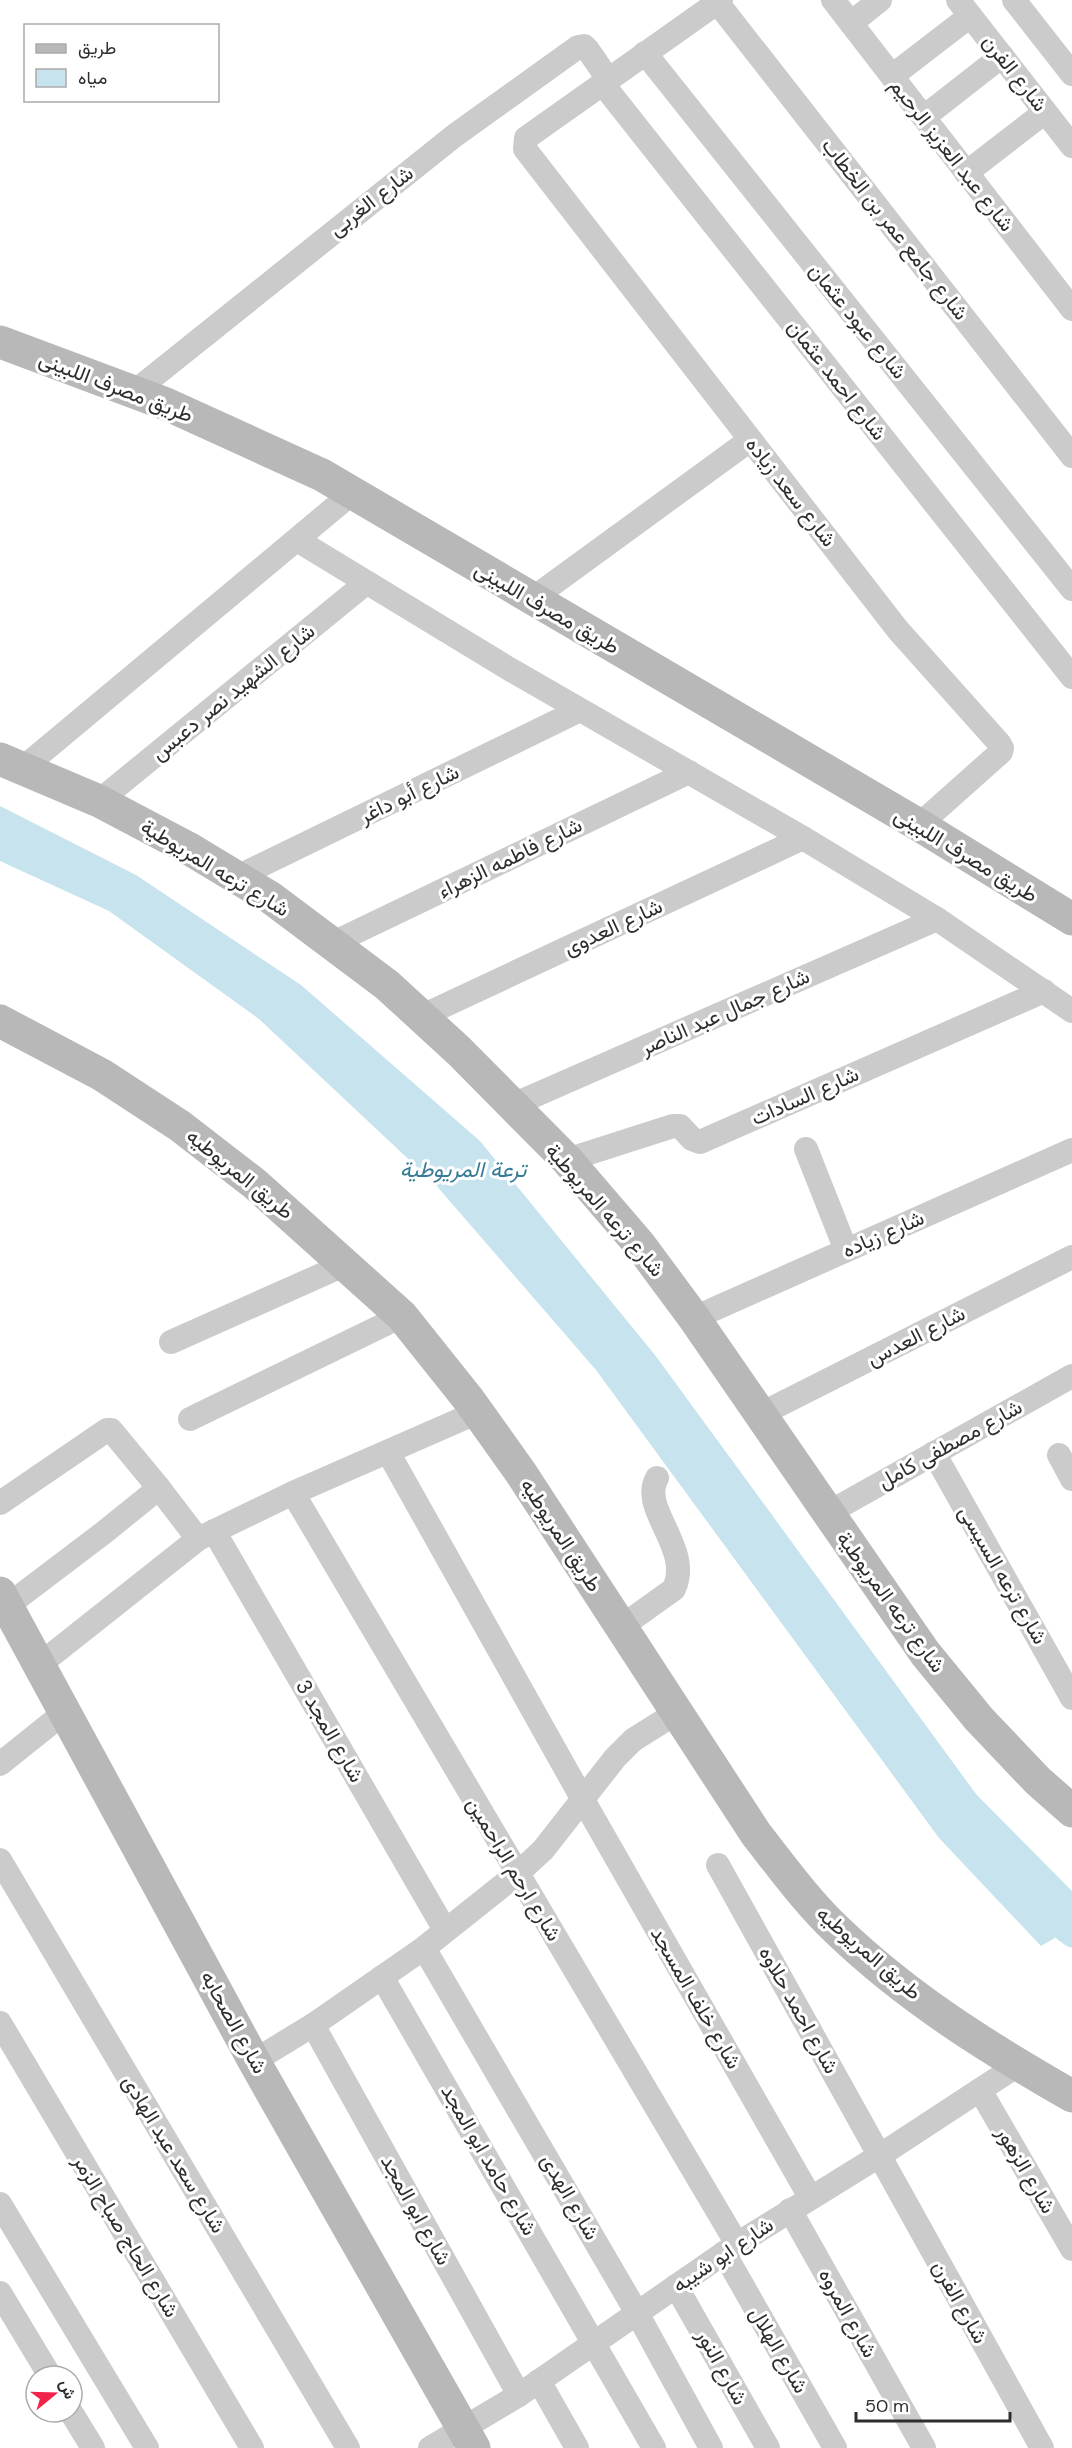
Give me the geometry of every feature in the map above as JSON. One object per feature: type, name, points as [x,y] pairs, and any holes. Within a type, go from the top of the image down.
[{"type":"street","name":"شارع عبد العزيز الرحيم","points":[[833,0],[1072,309]]},
{"type":"street","points":[[851,23],[880,0]]},
{"type":"street","points":[[1014,0],[1072,74]]},
{"type":"street","points":[[605,81],[719,1]]},
{"type":"street","name":"شارع جامع عمر بن الخطاب","points":[[719,1],[1072,456]]},
{"type":"street","points":[[892,76],[964,8]]},
{"type":"street","name":"شارع الفرن","points":[[964,8],[1072,146]]},
{"type":"street","name":"شارع الغربى","points":[[134,392],[454,136],[578,47],[584,46],[588,50],[605,81]]},
{"type":"street","name":"شارع عبود عثمان","points":[[645,53],[1072,588]]},
{"type":"street","points":[[924,117],[1002,56]]},
{"type":"street","name":"شارع سعد زياده","points":[[605,81],[526,138],[525,149],[898,630],[1002,748],[1001,752],[919,825]]},
{"type":"street","name":"شارع احمد عثمان","points":[[605,81],[1072,677]]},
{"type":"street","points":[[966,172],[1046,112]]},
{"type":"street","name":"طريق مصرف اللبينى","points":[[0,342],[166,404],[322,475],[919,825],[1072,920]]},
{"type":"street","points":[[532,599],[750,440]]},
{"type":"street","points":[[12,764],[297,540],[351,494]]},
{"type":"street","points":[[297,540],[580,710],[803,838],[937,919],[1072,1011]]},
{"type":"street","name":"شارع الشهيد نصر دعبس","points":[[99,801],[366,583]]},
{"type":"street","name":"شارع أبو داغر","points":[[237,877],[580,710]]},
{"type":"street","name":"شارع ترعه المريوطية","points":[[12,764],[99,801],[188,848],[271,898],[387,985],[513,1105],[567,1161],[640,1245],[694,1318],[932,1661],[979,1719],[1038,1781],[1072,1811]]},
{"type":"street","name":"شارع فاطمه الزهراء","points":[[331,944],[689,772]]},
{"type":"street","name":"شارع العدوى","points":[[422,1016],[803,838]]},
{"type":"street","name":"شارع جمال عبد الناصر","points":[[513,1105],[937,919]]},
{"type":"street","name":"شارع السادات","points":[[567,1161],[673,1126],[680,1126],[692,1139],[700,1142],[1044,991]]},
{"type":"street","name":"طريق المريوطيه","points":[[0,1021],[102,1075],[180,1126],[255,1184],[402,1316],[477,1412],[520,1473],[756,1834],[800,1890],[838,1931],[894,1980],[953,2024],[1072,2096]]},
{"type":"street","points":[[806,1149],[846,1250]]},
{"type":"street","name":"شارع زياده","points":[[694,1318],[1072,1150]]},
{"type":"street","name":"شارع العدس","points":[[760,1414],[1072,1257]]},
{"type":"street","points":[[171,1342],[346,1264]]},
{"type":"street","points":[[190,1419],[402,1316]]},
{"type":"street","name":"شارع مصطفى كامل","points":[[828,1513],[1072,1376]]},
{"type":"street","points":[[39,1665],[206,1535],[294,1493],[477,1412]]},
{"type":"street","name":"شارع المجد 3","points":[[0,1503],[107,1430],[111,1430],[159,1488],[206,1535],[446,1930]]},
{"type":"street","name":"شارع خلف المسجد","points":[[388,1452],[582,1798],[800,2204]]},
{"type":"street","name":"شارع ترعه السيسى","points":[[934,1453],[1072,1698]]},
{"type":"street","points":[[1059,1455],[1072,1479]]},
{"type":"street","points":[[621,1628],[674,1589],[678,1581],[679,1560],[652,1495],[653,1484],[657,1478]]},
{"type":"street","points":[[4,1599],[102,1534],[159,1488]]},
{"type":"street","name":"شارع ارحم الراحمين","points":[[294,1493],[517,1874],[731,2248]]},
{"type":"street","name":"شارع الصحابه","points":[[4,1599],[254,2061],[469,2438]]},
{"type":"street","points":[[0,1764],[65,1712]]},
{"type":"street","points":[[254,2061],[312,2025],[424,1948],[517,1874],[543,1850],[615,1758],[633,1740],[676,1713]]},
{"type":"street","name":"شارع سعد عبد الهادى","points":[[0,1860],[348,2448]]},
{"type":"street","name":"شارع احمد حلاوه","points":[[718,1864],[879,2156]]},
{"type":"street","name":"شارع الهدى","points":[[424,1948],[637,2313],[711,2448]]},
{"type":"street","name":"شارع حامد ابو المجد","points":[[382,1977],[654,2448]]},
{"type":"street","name":"شارع الحاج صباح الزمر","points":[[0,2024],[252,2448]]},
{"type":"street","name":"شارع ابو المجد","points":[[312,2025],[519,2395]]},
{"type":"street","name":"شارع ابو شيبه","points":[[430,2448],[469,2438],[519,2395],[731,2248],[879,2156],[1018,2065]]},
{"type":"street","name":"شارع الزهور","points":[[980,2090],[1072,2249]]},
{"type":"street","name":"شارع الفرن","points":[[879,2156],[1042,2448]]},
{"type":"street","points":[[0,2204],[147,2448]]},
{"type":"street","name":"شارع المروه","points":[[800,2204],[924,2448]]},
{"type":"street","name":"شارع الهلال","points":[[731,2248],[835,2448]]},
{"type":"street","name":"شارع النور","points":[[676,2286],[768,2448]]},
{"type":"street","points":[[0,2293],[43,2364]]},
{"type":"street","points":[[539,2381],[577,2448]]},
{"type":"street","points":[[78,2424],[93,2448]]},
{"type":"water","name":"ترعة المريوطية","points":[[0,806],[136,875],[301,985],[480,1141],[655,1355],[976,1794],[1072,1891],[1072,1928],[1041,1946],[939,1838],[596,1370],[435,1184],[259,1019],[109,911],[0,861]]},
{"type":"waterway","points":[[1065,1932],[1072,1937]]}]
